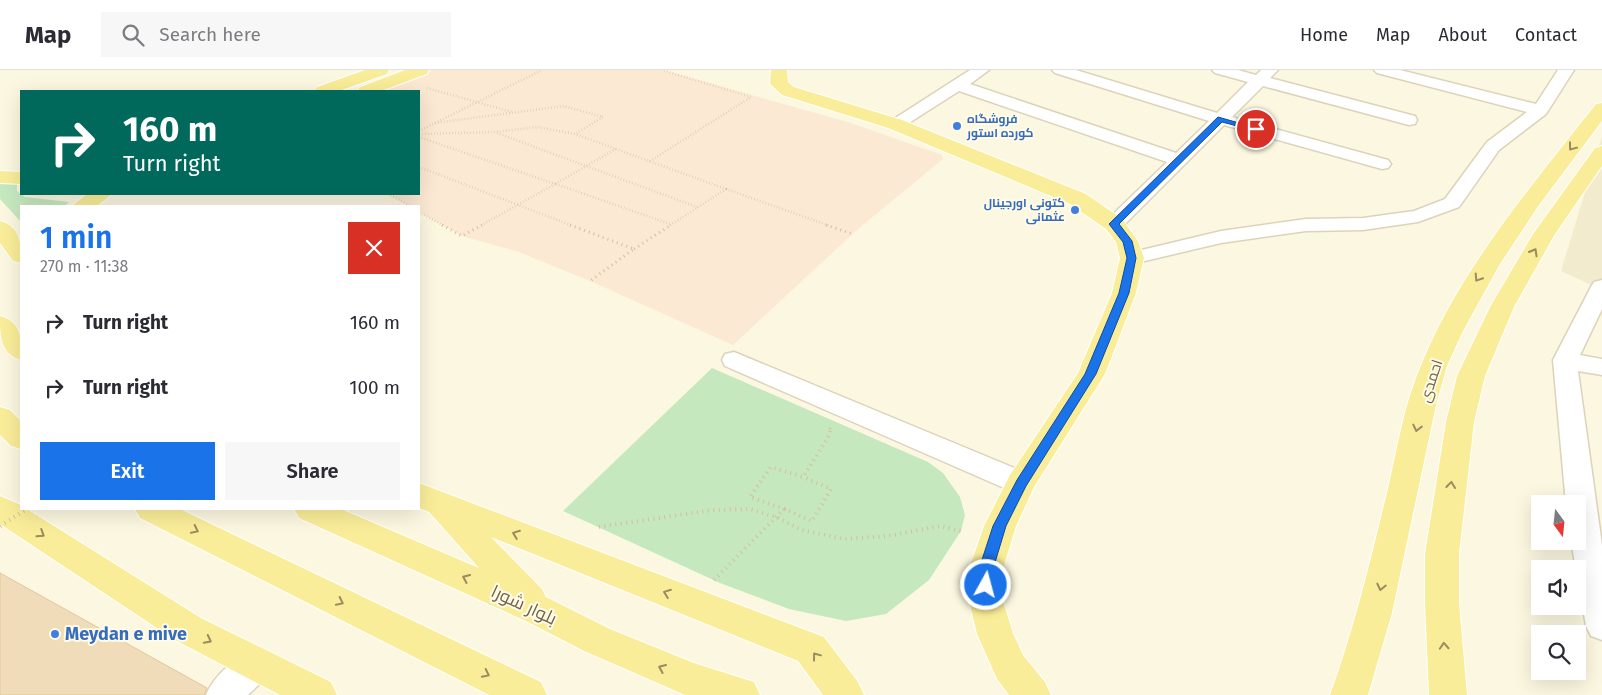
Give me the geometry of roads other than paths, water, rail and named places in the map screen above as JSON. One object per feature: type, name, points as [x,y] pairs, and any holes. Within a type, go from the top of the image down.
[{"type":"main road","points":[[326,90],[381,70]]},
{"type":"main road","points":[[369,90],[420,70]]},
{"type":"main road","points":[[780,70],[779,84],[788,91],[895,124],[1078,199],[1114,224],[1127,241],[1132,258],[1124,293],[1091,374],[1021,483],[1000,526],[986,569],[986,601],[995,634],[1010,667],[1032,695]]},
{"type":"main road","name":"احمدی","points":[[1349,695],[1376,610],[1433,367],[1469,293],[1505,236],[1602,108]]},
{"type":"main road","points":[[1448,695],[1442,603],[1442,554],[1460,422],[1471,376],[1502,307],[1544,234],[1602,152]]},
{"type":"main road","points":[[0,177],[20,178]]},
{"type":"main road","points":[[84,205],[99,195]]},
{"type":"main road","points":[[0,228],[20,255]]},
{"type":"main road","points":[[0,324],[20,350]]},
{"type":"main road","points":[[0,417],[20,437]]},
{"type":"main road","points":[[428,499],[540,611]]},
{"type":"main road","points":[[428,499],[811,649],[845,695]]},
{"type":"main road","points":[[0,508],[188,630],[318,695]]},
{"type":"main road","points":[[153,510],[528,695]]},
{"type":"main road","name":"بلوار شورا","points":[[312,510],[540,611],[696,688],[741,695]]},
{"type":"street","points":[[895,124],[981,70]]},
{"type":"street","points":[[1060,70],[1220,119],[1382,164]]},
{"type":"street","points":[[1220,70],[1265,75],[1409,120]]},
{"type":"street","points":[[1382,70],[1540,110]]},
{"type":"street","points":[[1132,258],[1221,237],[1297,226],[1363,224],[1418,216],[1452,203],[1493,146],[1540,110],[1566,70]]},
{"type":"street","points":[[1114,224],[1265,75]]},
{"type":"street","points":[[957,85],[1179,160]]},
{"type":"street","points":[[1602,287],[1565,360],[1584,524],[1602,626]]},
{"type":"street","points":[[734,360],[1021,483]]},
{"type":"street","points":[[1565,360],[1602,367]]},
{"type":"street","points":[[223,695],[257,664]]},
{"type":"place","name":"فروشگاه کورده استور","points":[[957,126]]},
{"type":"place","name":"کتونی اورجینال عثمانی","points":[[1075,210]]},
{"type":"place","name":"Meydan e mive","points":[[55,634]]}]
